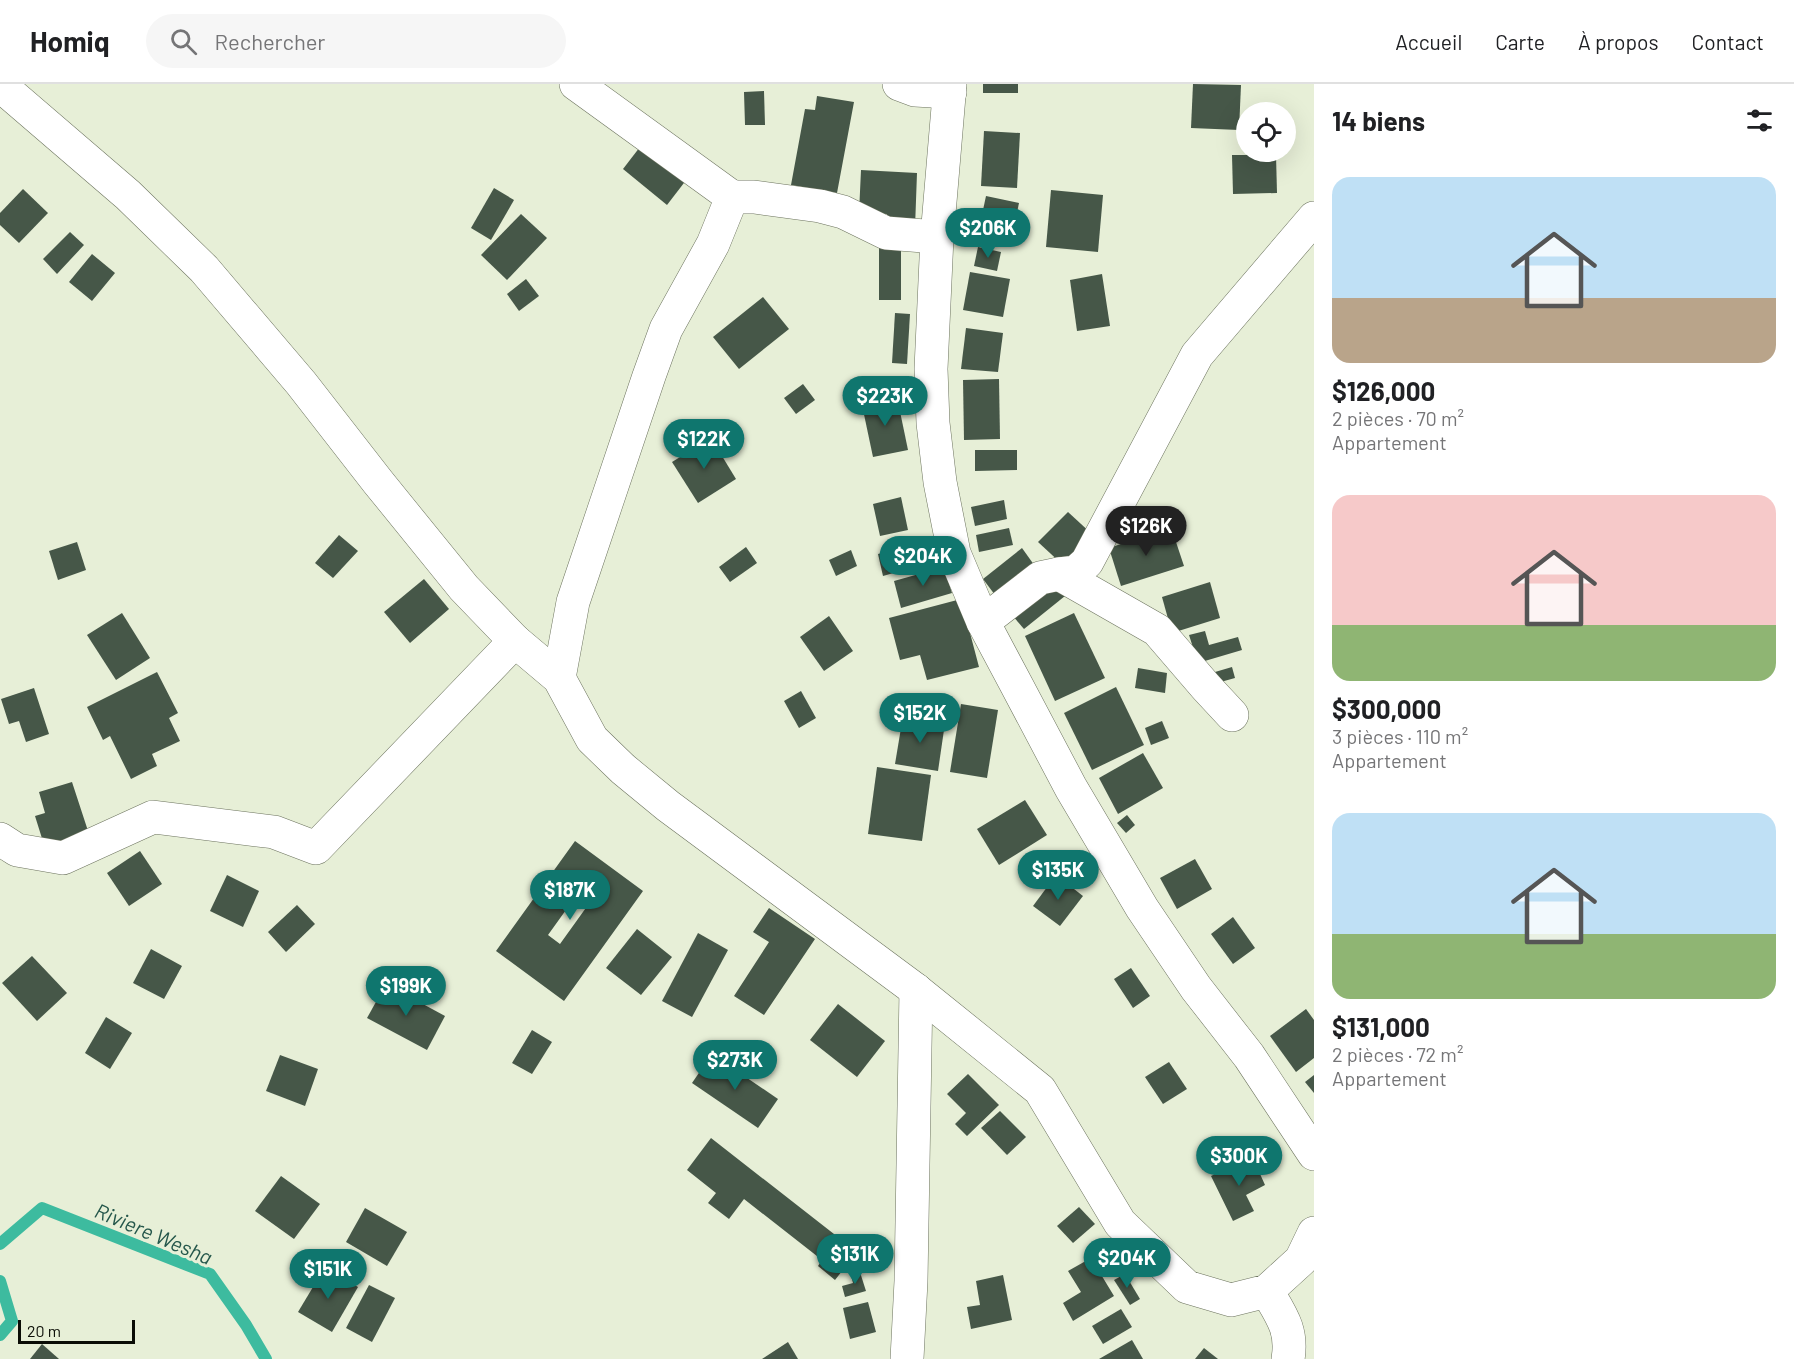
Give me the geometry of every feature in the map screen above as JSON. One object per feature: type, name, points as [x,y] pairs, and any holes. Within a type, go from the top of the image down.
[{"type":"street","points":[[576,84],[732,197],[754,197],[820,206],[843,212],[886,233],[937,237]]},
{"type":"street","points":[[899,84],[915,90],[950,88],[937,237],[931,369],[933,423],[940,482],[954,553],[983,621],[1071,788],[1142,908],[1196,988],[1249,1056],[1314,1154]]},
{"type":"street","points":[[0,85],[128,195],[204,269],[301,384],[464,588],[515,641],[559,678],[592,739],[623,770],[668,806],[916,990],[1040,1090],[1120,1222],[1187,1287],[1231,1300],[1267,1291],[1301,1260],[1314,1233]]},
{"type":"street","points":[[559,678],[573,602],[655,357],[666,329],[713,244],[732,197]]},
{"type":"street","points":[[983,621],[1040,578],[1076,572],[1087,562],[1197,355],[1314,218]]},
{"type":"street","points":[[1059,574],[1156,630],[1232,715]]},
{"type":"street","points":[[0,839],[17,850],[63,858],[153,817],[274,832],[316,848],[515,641]]},
{"type":"street","points":[[907,1359],[911,1270],[916,990]]},
{"type":"street","points":[[1267,1291],[1287,1326],[1290,1350],[1288,1359]]},
{"type":"building","points":[[983,84],[1018,84],[1018,93],[983,93]]},
{"type":"building","points":[[1193,84],[1241,85],[1240,102],[1236,102],[1236,130],[1191,128]]},
{"type":"building","points":[[764,91],[765,125],[745,125],[744,92]]},
{"type":"building","points":[[817,96],[854,102],[837,193],[791,185],[805,109],[815,110]]},
{"type":"building","points":[[984,131],[1020,133],[1017,188],[981,186]]},
{"type":"building","points":[[643,143],[687,179],[667,205],[623,169]]},
{"type":"building","points":[[1232,155],[1236,155],[1236,162],[1276,162],[1277,193],[1233,194]]},
{"type":"building","points":[[861,170],[917,173],[915,228],[887,227],[887,214],[859,213]]},
{"type":"building","points":[[494,188],[514,200],[491,240],[471,228]]},
{"type":"building","points":[[23,189],[48,213],[19,243],[0,225],[0,213]]},
{"type":"building","points":[[1051,190],[1103,195],[1098,252],[1046,247]]},
{"type":"building","points":[[986,196],[1019,203],[1013,232],[980,224]]},
{"type":"building","points":[[521,214],[547,238],[507,280],[481,255]]},
{"type":"building","points":[[70,232],[84,245],[57,274],[43,259]]},
{"type":"building","points":[[879,240],[901,240],[901,300],[879,300]]},
{"type":"building","points":[[978,247],[1001,252],[997,271],[974,266]]},
{"type":"building","points":[[92,254],[115,273],[92,301],[69,282]]},
{"type":"building","points":[[970,272],[1010,279],[1003,317],[963,310]]},
{"type":"building","points":[[1102,274],[1110,326],[1077,331],[1070,280]]},
{"type":"building","points":[[526,279],[539,296],[519,311],[507,294]]},
{"type":"building","points":[[763,297],[789,329],[739,369],[713,337]]},
{"type":"building","points":[[895,313],[910,314],[907,364],[892,363]]},
{"type":"building","points":[[966,328],[1003,333],[998,372],[961,369]]},
{"type":"building","points":[[999,379],[1000,439],[964,440],[963,380]]},
{"type":"building","points":[[803,384],[815,400],[796,414],[784,398]]},
{"type":"building","points":[[897,397],[908,450],[873,457],[862,405]]},
{"type":"building","points":[[711,438],[736,479],[698,503],[672,462]]},
{"type":"building","points":[[975,450],[1017,450],[1017,470],[975,471]]},
{"type":"building","points":[[901,497],[908,530],[880,536],[873,504]]},
{"type":"building","points":[[1004,500],[1007,519],[975,526],[971,507]]},
{"type":"building","points":[[1068,512],[1093,535],[1064,566],[1038,542]]},
{"type":"building","points":[[1171,527],[1184,566],[1121,586],[1109,548]]},
{"type":"building","points":[[1009,528],[1013,545],[979,552],[976,535]]},
{"type":"building","points":[[339,535],[358,551],[333,578],[315,563]]},
{"type":"building","points":[[936,538],[942,559],[883,576],[878,554]]},
{"type":"building","points":[[77,542],[86,570],[58,580],[49,551]]},
{"type":"building","points":[[746,547],[757,563],[730,582],[719,567]]},
{"type":"building","points":[[1022,548],[1037,569],[998,599],[983,579]]},
{"type":"building","points":[[851,550],[857,566],[836,576],[829,560]]},
{"type":"building","points":[[944,567],[952,593],[901,608],[894,581]]},
{"type":"building","points":[[424,579],[449,609],[410,643],[384,612]]},
{"type":"building","points":[[1053,581],[1065,596],[1024,629],[1012,615]]},
{"type":"building","points":[[1210,582],[1220,618],[1172,633],[1162,597]]},
{"type":"building","points":[[961,599],[979,667],[927,680],[920,655],[900,660],[889,618]]},
{"type":"building","points":[[122,613],[150,658],[116,680],[87,635]]},
{"type":"building","points":[[1074,613],[1105,678],[1055,701],[1025,636]]},
{"type":"building","points":[[829,616],[853,651],[824,671],[800,637]]},
{"type":"building","points":[[1205,631],[1209,645],[1238,637],[1242,650],[1198,663],[1189,635]]},
{"type":"building","points":[[1232,667],[1235,678],[1217,683],[1215,672]]},
{"type":"building","points":[[1138,668],[1167,673],[1165,693],[1135,688]]},
{"type":"building","points":[[157,672],[178,713],[169,718],[180,741],[152,754],[157,766],[131,779],[110,736],[103,740],[87,707]]},
{"type":"building","points":[[1116,687],[1144,745],[1092,770],[1064,713]]},
{"type":"building","points":[[34,688],[49,734],[26,742],[19,721],[9,724],[1,699]]},
{"type":"building","points":[[801,691],[816,718],[799,728],[784,701]]},
{"type":"building","points":[[961,704],[998,710],[987,778],[950,772]]},
{"type":"building","points":[[903,716],[945,723],[938,771],[895,764]]},
{"type":"building","points":[[1162,721],[1169,738],[1151,745],[1145,728]]},
{"type":"building","points":[[1143,753],[1163,788],[1118,814],[1099,778]]},
{"type":"building","points":[[877,767],[931,775],[922,841],[868,834]]},
{"type":"building","points":[[72,782],[89,834],[45,848],[35,816],[45,813],[39,792]]},
{"type":"building","points":[[1025,800],[1047,835],[999,865],[977,829]]},
{"type":"building","points":[[1127,815],[1135,825],[1126,833],[1117,823]]},
{"type":"building","points":[[575,841],[643,891],[564,1001],[496,951]],"holes":[[[581,889],[593,898],[560,944],[548,935]]]},
{"type":"building","points":[[140,851],[162,884],[129,906],[107,873]]},
{"type":"building","points":[[1195,859],[1212,889],[1177,909],[1160,878]]},
{"type":"building","points":[[227,875],[259,891],[243,927],[210,911]]},
{"type":"building","points":[[1056,875],[1083,896],[1060,926],[1033,906]]},
{"type":"building","points":[[297,905],[315,924],[286,952],[268,932]]},
{"type":"building","points":[[769,908],[815,939],[764,1015],[734,996],[769,942],[753,932]]},
{"type":"building","points":[[1233,917],[1255,948],[1233,964],[1211,934]]},
{"type":"building","points":[[637,929],[672,957],[641,995],[606,968]]},
{"type":"building","points":[[698,933],[728,950],[692,1017],[662,1001]]},
{"type":"building","points":[[151,949],[182,966],[164,999],[133,983]]},
{"type":"building","points":[[32,956],[67,993],[37,1021],[2,983]]},
{"type":"building","points":[[1131,968],[1150,996],[1133,1008],[1114,979]]},
{"type":"building","points":[[386,984],[445,1016],[427,1050],[367,1018]]},
{"type":"building","points":[[838,1004],[885,1041],[857,1077],[810,1040]]},
{"type":"building","points":[[1306,1009],[1314,1020],[1314,1058],[1296,1072],[1270,1036]]},
{"type":"building","points":[[106,1017],[132,1033],[110,1069],[85,1053]]},
{"type":"building","points":[[532,1030],[552,1042],[532,1074],[512,1063]]},
{"type":"building","points":[[712,1054],[778,1099],[758,1128],[692,1083]]},
{"type":"building","points":[[280,1055],[318,1069],[305,1106],[266,1091]]},
{"type":"building","points":[[1169,1062],[1187,1089],[1163,1104],[1145,1077]]},
{"type":"building","points":[[968,1074],[999,1105],[967,1136],[955,1124],[966,1113],[947,1094]]},
{"type":"building","points":[[1314,1075],[1314,1093],[1305,1082]]},
{"type":"building","points":[[1000,1111],[1026,1137],[1007,1155],[981,1128]]},
{"type":"building","points":[[711,1138],[857,1252],[835,1280],[818,1266],[822,1260],[744,1199],[729,1219],[708,1203],[716,1193],[687,1170]]},
{"type":"building","points":[[1252,1156],[1265,1185],[1246,1195],[1254,1211],[1233,1221],[1211,1176]]},
{"type":"building","points":[[281,1176],[320,1204],[294,1239],[255,1211]]},
{"type":"building","points":[[1079,1207],[1095,1224],[1073,1243],[1057,1226]]},
{"type":"building","points":[[365,1208],[407,1232],[387,1266],[346,1242]]},
{"type":"building","points":[[1091,1258],[1114,1296],[1073,1321],[1063,1303],[1081,1292],[1068,1271]]},
{"type":"building","points":[[325,1267],[358,1287],[332,1332],[298,1312]]},
{"type":"building","points":[[859,1269],[866,1291],[845,1297],[842,1286],[853,1283],[850,1272]]},
{"type":"building","points":[[1125,1274],[1140,1299],[1130,1305],[1114,1280]]},
{"type":"building","points":[[1003,1275],[1012,1320],[971,1329],[967,1307],[980,1305],[976,1281]]},
{"type":"building","points":[[369,1285],[395,1298],[372,1342],[346,1328]]},
{"type":"building","points":[[868,1302],[876,1332],[850,1339],[843,1308]]},
{"type":"building","points":[[1121,1309],[1132,1327],[1103,1344],[1092,1326]]},
{"type":"building","points":[[1132,1340],[1143,1359],[1099,1359]]},
{"type":"building","points":[[788,1342],[798,1359],[762,1359]]},
{"type":"building","points":[[42,1344],[59,1359],[30,1359]]},
{"type":"building","points":[[1204,1348],[1218,1359],[1195,1359]]},
{"type":"waterway","name":"Riviere Wesha","points":[[0,1244],[42,1208],[210,1274],[246,1325],[266,1359]]},
{"type":"waterway","points":[[0,1281],[12,1321],[0,1335]]}]
